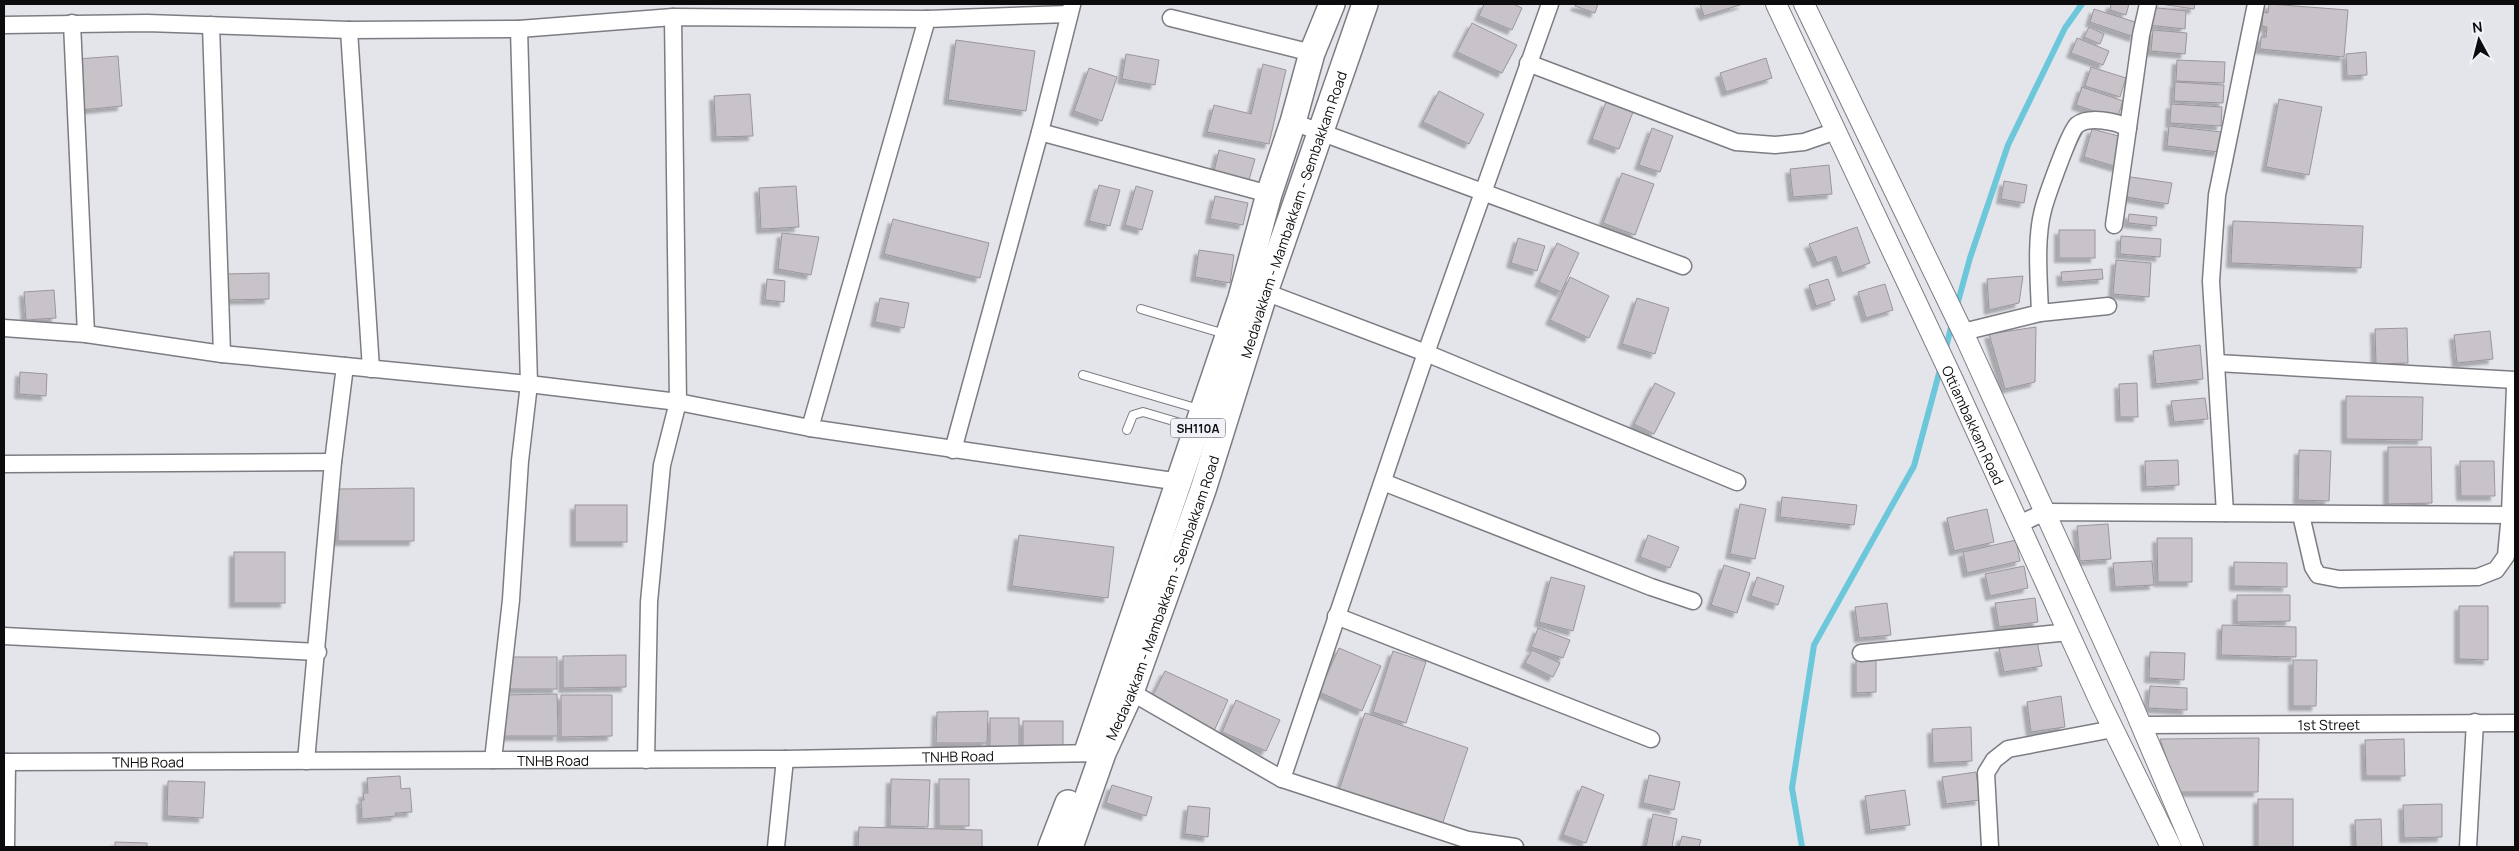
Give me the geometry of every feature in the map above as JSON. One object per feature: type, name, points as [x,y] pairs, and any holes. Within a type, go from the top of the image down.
[{"type":"main road","name":"Medavakkam - Mambakkam - Sembakkam Road","points":[[1070,847],[1095,753],[1180,482],[1229,335],[1312,53],[1332,4]]},
{"type":"main road","name":"Medavakkam - Mambakkam - Sembakkam Road","points":[[1051,847],[1095,753],[1131,692],[1203,490],[1265,292],[1322,134],[1365,4]]},
{"type":"street","points":[[1282,779],[1426,353],[1550,4]]},
{"type":"street","name":"Ottiambakkam Road","points":[[1776,4],[2020,524],[2113,729],[2171,847]]},
{"type":"street","name":"Ottiambakkam Road","points":[[1804,4],[1961,329],[2141,725],[2193,847]]},
{"type":"street","points":[[2114,225],[2141,35],[2148,4]]},
{"type":"street","points":[[2226,514],[2211,281],[2218,195],[2256,4]]},
{"type":"street","points":[[4,25],[72,23],[349,30],[520,29],[673,17],[927,19],[1071,9],[1040,132],[954,450]]},
{"type":"street","points":[[646,760],[649,602],[662,464],[678,402],[673,17]]},
{"type":"street","points":[[1171,18],[1312,53]]},
{"type":"street","points":[[810,428],[927,19]]},
{"type":"street","points":[[72,23],[86,334]]},
{"type":"street","points":[[211,26],[222,354]]},
{"type":"street","points":[[493,760],[511,600],[520,461],[529,384],[520,29]]},
{"type":"street","points":[[349,30],[371,368]]},
{"type":"street","points":[[1528,64],[1736,142],[1775,146],[1804,142],[1836,131]]},
{"type":"street","points":[[2040,313],[2039,256],[2042,211],[2075,126],[2086,120],[2122,124],[2128,128]]},
{"type":"street","points":[[1293,122],[1683,266]]},
{"type":"street","points":[[1040,132],[1269,194]]},
{"type":"street","points":[[1265,292],[1426,353],[1736,482]]},
{"type":"street","points":[[1961,329],[2040,313],[2108,306]]},
{"type":"street","points":[[4,328],[86,334],[222,354],[529,384],[678,402],[810,428],[1180,482]]},
{"type":"street","points":[[2217,363],[2515,380]]},
{"type":"street","points":[[306,761],[318,652],[333,462],[344,366]]},
{"type":"street","points":[[2302,515],[2313,567],[2318,575],[2339,578],[2478,577],[2496,570],[2506,556],[2513,514],[2515,387]]},
{"type":"street","points":[[4,464],[333,462]]},
{"type":"street","points":[[1383,482],[1651,587],[1693,601]]},
{"type":"street","points":[[2020,524],[2045,512],[2302,515],[2513,514]]},
{"type":"street","points":[[1336,616],[1651,739]]},
{"type":"street","points":[[1861,653],[2069,632]]},
{"type":"street","points":[[4,636],[318,652]]},
{"type":"street","points":[[1131,692],[1282,779],[1468,840],[1515,847]]},
{"type":"street","points":[[2468,847],[2475,722]]},
{"type":"street","name":"1st Street","points":[[2141,725],[2515,722]]},
{"type":"street","points":[[1990,847],[1986,773],[1994,760],[2008,749],[2113,729]]},
{"type":"street","name":"TNHB Road","points":[[5,762],[785,759],[1095,753]]},
{"type":"street","points":[[776,847],[785,759]]},
{"type":"street","points":[[5,762],[6,847]]},
{"type":"lane","points":[[1141,309],[1229,335]]},
{"type":"lane","points":[[1083,375],[1201,419]]},
{"type":"lane","points":[[1127,430],[1133,415],[1143,412],[1201,419]]},
{"type":"building","points":[[1484,4],[1513,4],[1522,8],[1512,30],[1479,16]]},
{"type":"building","points":[[1576,4],[1598,4],[1595,13],[1575,6]]},
{"type":"building","points":[[1700,4],[1743,4],[1704,16]]},
{"type":"building","points":[[2111,4],[2129,4],[2126,15],[2110,10]]},
{"type":"building","points":[[2160,4],[2195,4],[2194,9]]},
{"type":"building","points":[[2269,4],[2348,10],[2344,57],[2260,49],[2261,37],[2266,37],[2267,27],[2262,26],[2263,12],[2268,13]]},
{"type":"building","points":[[2149,7],[2186,11],[2185,29],[2148,25]]},
{"type":"building","points":[[2094,9],[2138,23],[2134,37],[2090,22]]},
{"type":"building","points":[[1472,23],[1517,45],[1502,73],[1457,52]]},
{"type":"building","points":[[2089,27],[2104,34],[2100,44],[2084,37]]},
{"type":"building","points":[[2153,30],[2187,33],[2185,54],[2151,51]]},
{"type":"building","points":[[2077,38],[2109,51],[2103,65],[2071,53]]},
{"type":"building","points":[[956,40],[1035,51],[1026,111],[948,100]]},
{"type":"building","points":[[2366,52],[2367,75],[2347,76],[2346,54]]},
{"type":"building","points":[[1126,54],[1159,60],[1155,85],[1122,79]]},
{"type":"building","points":[[118,56],[122,106],[81,110],[77,59]]},
{"type":"building","points":[[1766,58],[1772,78],[1726,92],[1720,73]]},
{"type":"building","points":[[2177,60],[2225,62],[2224,83],[2176,81]]},
{"type":"building","points":[[1263,64],[1286,70],[1269,144],[1207,132],[1214,105],[1251,114]]},
{"type":"building","points":[[2091,67],[2126,78],[2120,97],[2085,86]]},
{"type":"building","points":[[1089,68],[1117,77],[1102,121],[1074,111]]},
{"type":"building","points":[[2175,82],[2224,85],[2223,103],[2174,101]]},
{"type":"building","points":[[2082,87],[2123,101],[2117,119],[2076,105]]},
{"type":"building","points":[[1439,91],[1484,114],[1469,144],[1423,122]]},
{"type":"building","points":[[750,94],[753,136],[716,137],[714,96]]},
{"type":"building","points":[[2279,99],[2322,107],[2309,175],[2266,167]]},
{"type":"building","points":[[1606,102],[1633,112],[1619,149],[1592,139]]},
{"type":"building","points":[[2171,104],[2222,107],[2221,126],[2170,123]]},
{"type":"building","points":[[2169,126],[2221,132],[2219,152],[2167,146]]},
{"type":"building","points":[[1652,128],[1673,136],[1660,172],[1639,165]]},
{"type":"building","points":[[2092,129],[2126,138],[2117,167],[2084,157]]},
{"type":"building","points":[[1219,150],[1255,159],[1249,180],[1214,171]]},
{"type":"building","points":[[1829,165],[1832,194],[1793,197],[1790,169]]},
{"type":"building","points":[[1622,173],[1654,184],[1635,235],[1603,223]]},
{"type":"building","points":[[2124,176],[2172,183],[2168,204],[2121,196]]},
{"type":"building","points":[[2004,181],[2027,185],[2024,203],[2001,199]]},
{"type":"building","points":[[1099,185],[1120,190],[1110,226],[1089,221]]},
{"type":"building","points":[[796,186],[799,227],[761,229],[759,188]]},
{"type":"building","points":[[1136,186],[1153,191],[1142,230],[1125,225]]},
{"type":"building","points":[[1215,196],[1248,203],[1243,225],[1210,219]]},
{"type":"building","points":[[2129,214],[2157,217],[2156,226],[2128,223]]},
{"type":"building","points":[[893,219],[989,243],[980,278],[884,254]]},
{"type":"building","points":[[2233,221],[2363,226],[2361,268],[2231,263]]},
{"type":"building","points":[[1857,227],[1870,263],[1842,273],[1836,256],[1817,263],[1809,244]]},
{"type":"building","points":[[2059,230],[2095,230],[2095,258],[2059,258]]},
{"type":"building","points":[[782,233],[819,237],[811,275],[778,269]]},
{"type":"building","points":[[2121,236],[2161,239],[2160,257],[2120,254]]},
{"type":"building","points":[[1518,238],[1545,246],[1537,271],[1511,263]]},
{"type":"building","points":[[1557,243],[1579,253],[1561,292],[1539,282]]},
{"type":"building","points":[[1199,250],[1234,255],[1230,283],[1195,277]]},
{"type":"building","points":[[2116,260],[2151,263],[2149,297],[2113,294]]},
{"type":"building","points":[[2102,269],[2103,279],[2062,282],[2061,272]]},
{"type":"building","points":[[269,273],[269,299],[226,300],[225,274]]},
{"type":"building","points":[[2023,276],[2019,303],[1989,310],[1987,279]]},
{"type":"building","points":[[1570,277],[1609,296],[1589,338],[1550,320]]},
{"type":"building","points":[[767,279],[785,281],[784,302],[765,300]]},
{"type":"building","points":[[1828,279],[1835,300],[1816,306],[1809,285]]},
{"type":"building","points":[[1885,284],[1893,310],[1866,318],[1858,292]]},
{"type":"building","points":[[54,290],[56,318],[26,320],[24,292]]},
{"type":"building","points":[[880,298],[909,303],[904,328],[875,322]]},
{"type":"building","points":[[1637,298],[1669,308],[1655,354],[1622,344]]},
{"type":"building","points":[[2036,327],[2035,382],[2005,389],[1989,334]]},
{"type":"building","points":[[2407,328],[2408,363],[2376,364],[2375,329]]},
{"type":"building","points":[[2490,331],[2493,359],[2457,363],[2454,335]]},
{"type":"building","points":[[2200,345],[2203,379],[2156,384],[2153,351]]},
{"type":"building","points":[[20,372],[47,374],[46,396],[19,394]]},
{"type":"building","points":[[1655,383],[1675,393],[1654,434],[1634,424]]},
{"type":"building","points":[[2137,383],[2138,417],[2120,417],[2119,384]]},
{"type":"building","points":[[2346,396],[2423,397],[2422,440],[2346,439]]},
{"type":"building","points":[[2205,398],[2208,419],[2174,422],[2171,401]]},
{"type":"building","points":[[2388,447],[2431,447],[2432,503],[2388,504]]},
{"type":"building","points":[[2299,450],[2331,451],[2329,501],[2298,500]]},
{"type":"building","points":[[2178,460],[2179,485],[2146,487],[2145,461]]},
{"type":"building","points":[[2460,461],[2494,461],[2495,496],[2461,496]]},
{"type":"building","points":[[414,488],[414,541],[338,541],[338,489]]},
{"type":"building","points":[[1782,497],[1857,505],[1854,525],[1780,517]]},
{"type":"building","points":[[1740,504],[1766,509],[1755,559],[1730,554]]},
{"type":"building","points":[[575,505],[627,505],[627,542],[575,542]]},
{"type":"building","points":[[1987,509],[1994,542],[1954,551],[1947,518]]},
{"type":"building","points":[[2108,524],[2111,559],[2080,561],[2077,526]]},
{"type":"building","points":[[1019,535],[1114,547],[1108,598],[1012,586]]},
{"type":"building","points":[[1648,535],[1679,547],[1670,568],[1640,557]]},
{"type":"building","points":[[2157,538],[2192,538],[2192,582],[2158,582]]},
{"type":"building","points":[[2016,540],[2020,561],[1967,573],[1963,552]]},
{"type":"building","points":[[234,552],[285,552],[285,603],[234,603]]},
{"type":"building","points":[[2152,561],[2154,585],[2115,587],[2113,563]]},
{"type":"building","points":[[2234,562],[2287,563],[2287,587],[2234,586]]},
{"type":"building","points":[[1724,565],[1750,573],[1737,613],[1711,605]]},
{"type":"building","points":[[2024,566],[2028,588],[1990,596],[1985,574]]},
{"type":"building","points":[[1551,577],[1585,586],[1573,631],[1539,622]]},
{"type":"building","points":[[1757,577],[1784,586],[1778,605],[1751,596]]},
{"type":"building","points":[[2237,595],[2290,595],[2290,621],[2237,622]]},
{"type":"building","points":[[2035,598],[2038,622],[1999,627],[1995,603]]},
{"type":"building","points":[[1887,603],[1891,635],[1859,638],[1855,607]]},
{"type":"building","points":[[2459,606],[2488,606],[2488,660],[2459,659]]},
{"type":"building","points":[[2222,625],[2296,627],[2296,657],[2221,655]]},
{"type":"building","points":[[1538,628],[1570,640],[1563,658],[1531,647]]},
{"type":"building","points":[[2037,641],[2042,666],[2004,672],[1999,648]]},
{"type":"building","points":[[1339,648],[1381,666],[1362,711],[1319,692]]},
{"type":"building","points":[[1532,650],[1560,663],[1553,677],[1525,663]]},
{"type":"building","points":[[1393,651],[1426,662],[1406,723],[1373,712]]},
{"type":"building","points":[[2150,652],[2185,653],[2184,680],[2149,678]]},
{"type":"building","points":[[626,655],[626,687],[563,688],[563,656]]},
{"type":"building","points":[[508,657],[557,657],[557,689],[508,689]]},
{"type":"building","points":[[1856,659],[1876,659],[1876,692],[1856,693]]},
{"type":"building","points":[[2293,660],[2317,660],[2316,706],[2293,706]]},
{"type":"building","points":[[1165,671],[1228,700],[1214,731],[1150,701]]},
{"type":"building","points":[[2150,686],[2187,688],[2187,710],[2148,708]]},
{"type":"building","points":[[557,694],[558,736],[504,736],[504,695]]},
{"type":"building","points":[[561,695],[612,695],[612,736],[561,737]]},
{"type":"building","points":[[2061,696],[2065,727],[2031,732],[2027,702]]},
{"type":"building","points":[[1236,700],[1280,720],[1266,751],[1222,732]]},
{"type":"building","points":[[988,711],[987,743],[936,743],[937,712]]},
{"type":"building","points":[[1365,713],[1468,748],[1442,825],[1339,790]]},
{"type":"building","points":[[990,718],[1019,718],[1019,748],[990,748]]},
{"type":"building","points":[[1023,721],[1063,721],[1063,748],[1023,748]]},
{"type":"building","points":[[1971,727],[1972,761],[1933,763],[1932,729]]},
{"type":"building","points":[[2259,738],[2258,792],[2178,792],[2160,739]]},
{"type":"building","points":[[2404,739],[2405,776],[2366,776],[2365,740]]},
{"type":"building","points":[[1976,772],[1980,800],[1946,804],[1942,777]]},
{"type":"building","points":[[1649,775],[1680,782],[1674,810],[1643,803]]},
{"type":"building","points":[[400,776],[401,789],[410,788],[412,812],[395,813],[396,816],[362,819],[361,800],[364,800],[363,793],[368,793],[367,778]]},
{"type":"building","points":[[891,779],[930,780],[928,827],[890,826]]},
{"type":"building","points":[[939,779],[969,779],[969,826],[939,826]]},
{"type":"building","points":[[168,781],[205,782],[203,818],[167,816]]},
{"type":"building","points":[[1112,785],[1152,797],[1146,816],[1106,803]]},
{"type":"building","points":[[1582,786],[1604,795],[1586,843],[1563,835]]},
{"type":"building","points":[[1905,790],[1910,825],[1870,830],[1865,796]]},
{"type":"building","points":[[2258,799],[2293,799],[2293,847],[2258,847]]},
{"type":"building","points":[[2442,804],[2442,837],[2404,838],[2403,805]]},
{"type":"building","points":[[1188,806],[1210,808],[1208,837],[1185,834]]},
{"type":"building","points":[[1653,814],[1677,819],[1672,847],[1646,847]]},
{"type":"building","points":[[2381,819],[2382,847],[2356,847],[2355,820]]},
{"type":"building","points":[[859,827],[982,830],[982,847],[858,847]]},
{"type":"building","points":[[1682,836],[1701,840],[1699,847],[1679,847]]},
{"type":"building","points":[[115,842],[147,843],[147,847],[115,847]]},
{"type":"waterway","points":[[1956,309],[1970,258],[2008,145],[2065,28],[2082,4]]},
{"type":"waterway","points":[[1945,352],[1952,323]]},
{"type":"waterway","points":[[1802,847],[1792,788],[1814,645],[1914,466],[1941,366]]}]
